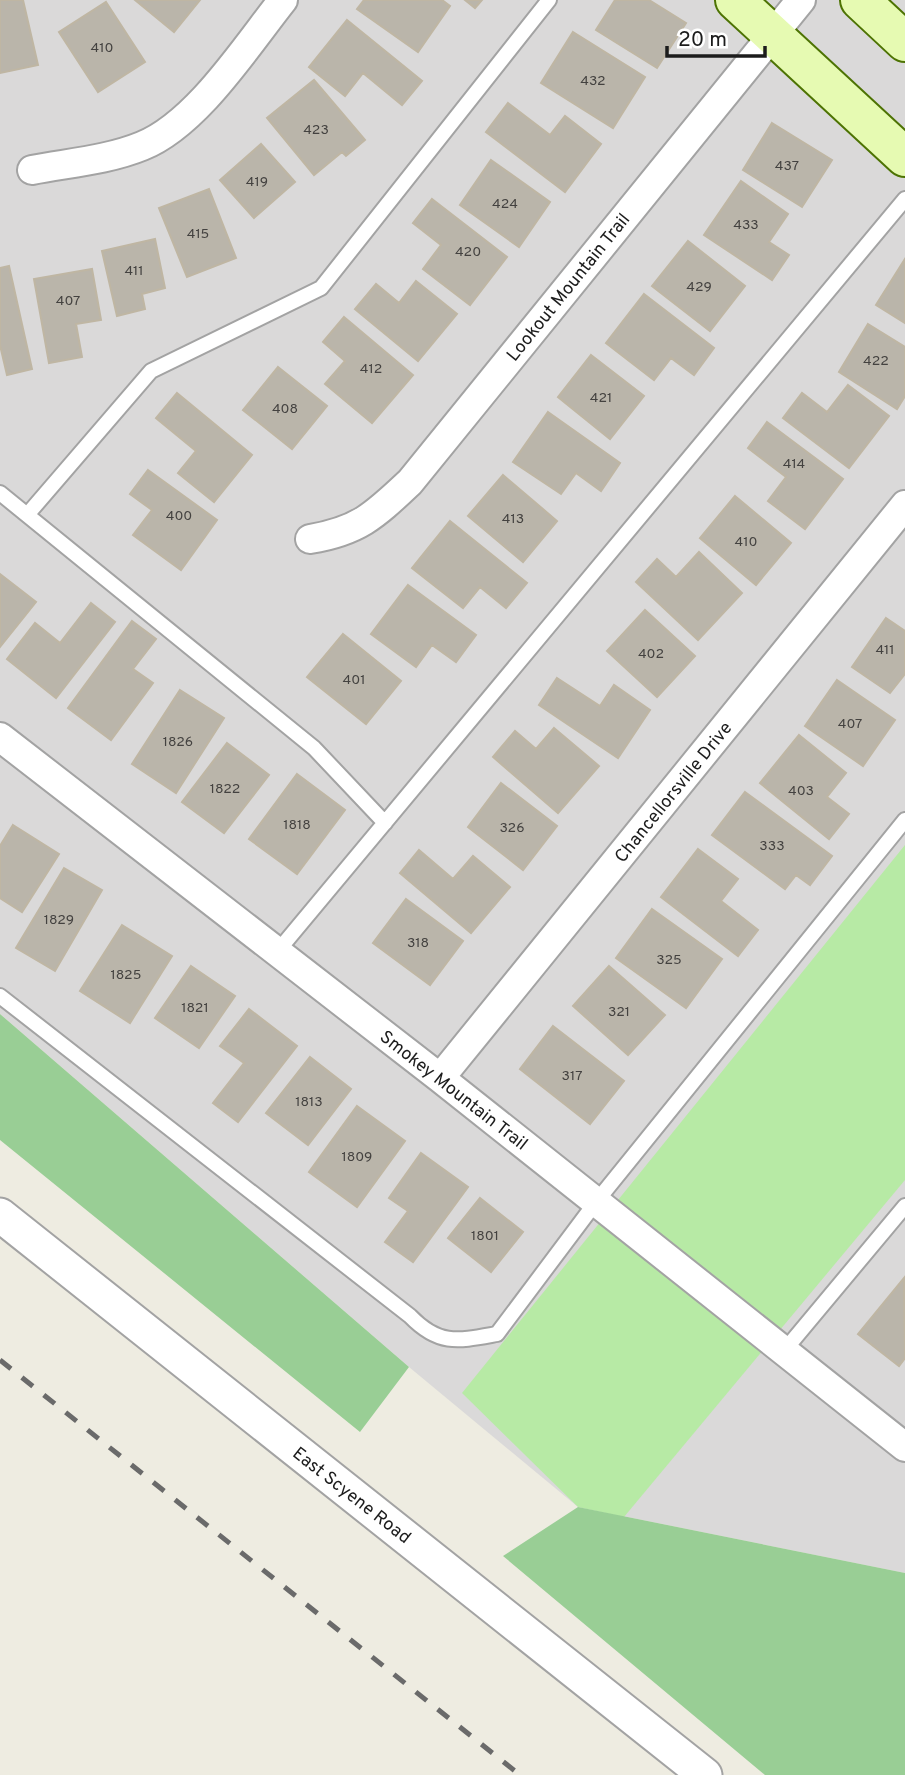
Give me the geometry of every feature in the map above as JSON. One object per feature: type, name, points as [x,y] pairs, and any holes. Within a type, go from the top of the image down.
[{"type":"main road","points":[[735,0],[905,157]]},
{"type":"main road","points":[[860,0],[905,42]]},
{"type":"street","points":[[32,170],[132,149],[170,129],[198,104],[283,0]]},
{"type":"street","name":"Lookout Mountain Trail","points":[[310,539],[341,534],[362,525],[410,482],[801,0]]},
{"type":"street","name":"Chancellorsville Drive","points":[[440,1078],[905,505]]},
{"type":"street","name":"Smokey Mountain Trail","points":[[0,737],[440,1078],[905,1447]]},
{"type":"street","name":"East Scyene Road","points":[[0,1215],[705,1775]]},
{"type":"lane","points":[[27,515],[150,371],[321,288],[550,0]]},
{"type":"lane","points":[[277,952],[905,200]]},
{"type":"lane","points":[[0,493],[314,748],[385,823]]},
{"type":"lane","points":[[0,996],[410,1316],[427,1333],[458,1341],[496,1334],[596,1202],[905,820]]},
{"type":"lane","points":[[784,1351],[905,1206]]},
{"type":"shaded area","points":[[0,0],[905,0],[905,1573],[578,1507],[409,1367],[0,1014]]},
{"type":"green space","points":[[905,845],[905,1180],[624,1517],[578,1507],[462,1393]]},
{"type":"green space","points":[[0,1014],[409,1367],[360,1432],[0,1140]]},
{"type":"green space","points":[[578,1507],[905,1573],[905,1775],[765,1775],[503,1556]]},
{"type":"building","points":[[0,0],[23,0],[38,65],[0,73]]},
{"type":"building","points":[[135,0],[200,0],[174,32]]},
{"type":"building","points":[[364,0],[442,0],[450,6],[418,52],[357,9]]},
{"type":"building","points":[[465,0],[482,0],[475,8]]},
{"type":"building","points":[[615,0],[649,0],[686,23],[657,68],[596,30]]},
{"type":"building","points":[[106,2],[145,62],[98,92],[59,32]]},
{"type":"building","points":[[347,20],[422,81],[402,105],[363,73],[345,96],[309,67]]},
{"type":"building","points":[[573,32],[645,77],[613,128],[541,83]]},
{"type":"building","points":[[314,80],[365,140],[346,156],[342,152],[314,175],[267,118]]},
{"type":"building","points":[[508,103],[550,135],[565,116],[601,144],[565,192],[486,132]]},
{"type":"building","points":[[772,123],[832,160],[802,207],[743,170]]},
{"type":"building","points":[[261,144],[295,182],[254,218],[220,180]]},
{"type":"building","points":[[491,160],[550,202],[519,247],[460,205]]},
{"type":"building","points":[[741,181],[788,214],[769,242],[789,255],[772,280],[704,235]]},
{"type":"building","points":[[209,189],[236,258],[187,277],[159,208]]},
{"type":"building","points":[[432,199],[507,257],[470,305],[423,269],[441,245],[413,223]]},
{"type":"building","points":[[155,239],[165,288],[142,294],[145,309],[117,316],[102,251]]},
{"type":"building","points":[[688,241],[745,286],[710,331],[652,286]]},
{"type":"building","points":[[905,259],[905,323],[876,305]]},
{"type":"building","points":[[9,266],[32,369],[7,375],[0,345],[0,268]]},
{"type":"building","points":[[92,269],[101,320],[76,324],[82,357],[49,363],[34,279]]},
{"type":"building","points":[[416,281],[457,314],[418,361],[355,309],[376,284],[399,303]]},
{"type":"building","points":[[644,294],[714,348],[694,375],[671,358],[654,380],[606,343]]},
{"type":"building","points":[[344,317],[413,375],[372,423],[325,384],[345,361],[323,342]]},
{"type":"building","points":[[868,324],[905,347],[905,396],[897,409],[839,372]]},
{"type":"building","points":[[591,355],[644,396],[610,439],[558,397]]},
{"type":"building","points":[[278,367],[327,406],[292,449],[243,410]]},
{"type":"building","points":[[848,385],[889,416],[849,468],[783,418],[802,393],[827,412]]},
{"type":"building","points":[[177,393],[252,455],[214,502],[178,473],[196,451],[156,418]]},
{"type":"building","points":[[548,412],[620,463],[601,491],[576,473],[561,494],[513,462]]},
{"type":"building","points":[[767,422],[843,479],[805,529],[768,501],[786,477],[748,448]]},
{"type":"building","points":[[148,470],[217,520],[181,570],[133,535],[152,510],[130,494]]},
{"type":"building","points":[[503,475],[557,521],[523,562],[468,516]]},
{"type":"building","points":[[735,496],[791,543],[756,585],[700,538]]},
{"type":"building","points":[[450,521],[527,583],[506,608],[480,587],[463,608],[412,568]]},
{"type":"building","points":[[699,552],[742,593],[698,640],[636,582],[657,559],[676,577]]},
{"type":"building","points":[[0,574],[36,602],[0,647]]},
{"type":"building","points":[[408,585],[476,635],[456,662],[432,645],[416,667],[371,634]]},
{"type":"building","points":[[91,603],[115,622],[56,698],[7,659],[35,623],[60,643]]},
{"type":"building","points":[[645,610],[695,656],[657,697],[607,651]]},
{"type":"building","points":[[886,618],[905,631],[905,674],[890,693],[852,667]]},
{"type":"building","points":[[132,621],[156,639],[133,669],[153,683],[111,740],[68,708]]},
{"type":"building","points":[[343,634],[401,681],[366,724],[307,677]]},
{"type":"building","points":[[557,678],[600,706],[614,685],[650,710],[618,758],[539,705]]},
{"type":"building","points":[[837,680],[895,720],[863,766],[805,726]]},
{"type":"building","points":[[180,690],[224,718],[176,793],[132,764]]},
{"type":"building","points":[[554,728],[599,766],[558,813],[493,757],[515,731],[536,749]]},
{"type":"building","points":[[799,735],[846,773],[827,797],[849,814],[829,839],[760,783]]},
{"type":"building","points":[[227,743],[269,775],[224,833],[182,802]]},
{"type":"building","points":[[297,774],[345,810],[297,874],[249,839]]},
{"type":"building","points":[[501,783],[557,826],[523,870],[468,827]]},
{"type":"building","points":[[745,792],[832,856],[810,885],[796,875],[785,889],[712,835]]},
{"type":"building","points":[[13,825],[59,854],[22,912],[0,898],[0,846]]},
{"type":"building","points":[[698,849],[738,879],[721,901],[758,930],[738,956],[661,897]]},
{"type":"building","points":[[419,850],[453,879],[473,856],[510,887],[471,933],[400,873]]},
{"type":"building","points":[[64,868],[102,890],[55,971],[16,948]]},
{"type":"building","points":[[406,899],[463,941],[430,985],[373,943]]},
{"type":"building","points":[[652,909],[722,959],[686,1008],[616,958]]},
{"type":"building","points":[[122,925],[172,956],[130,1023],[80,991]]},
{"type":"building","points":[[191,966],[235,996],[199,1048],[155,1018]]},
{"type":"building","points":[[609,966],[665,1015],[628,1055],[573,1006]]},
{"type":"building","points":[[249,1009],[297,1046],[238,1122],[213,1103],[244,1063],[220,1046]]},
{"type":"building","points":[[553,1026],[624,1081],[590,1124],[520,1069]]},
{"type":"building","points":[[310,1057],[351,1089],[308,1145],[266,1113]]},
{"type":"building","points":[[357,1106],[405,1141],[357,1207],[309,1172]]},
{"type":"building","points":[[421,1153],[468,1187],[413,1262],[385,1242],[408,1211],[389,1198]]},
{"type":"building","points":[[480,1198],[523,1232],[491,1272],[448,1238]]},
{"type":"building","points":[[904,1278],[905,1358],[899,1366],[858,1334]]},
{"type":"railway","points":[[0,1360],[520,1775]]}]
